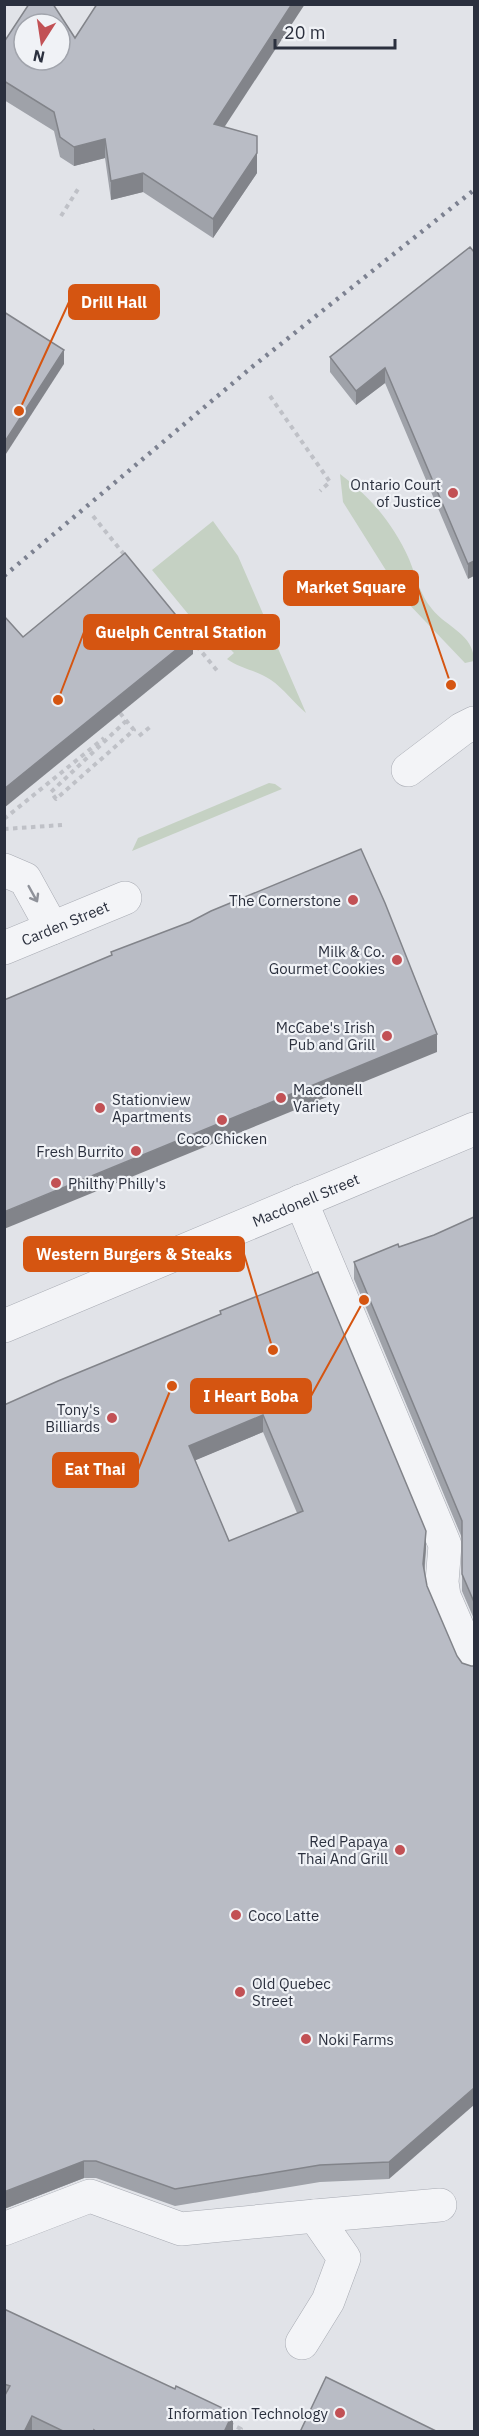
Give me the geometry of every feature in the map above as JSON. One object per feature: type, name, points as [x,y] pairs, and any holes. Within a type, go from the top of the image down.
[{"type":"street","points":[[408,770],[462,729],[474,723]]},
{"type":"street","points":[[4,870],[25,879],[52,928]]},
{"type":"street","name":"Carden Street","points":[[4,948],[125,898]]},
{"type":"street","name":"Macdonell Street","points":[[4,1326],[474,1129]]},
{"type":"street","points":[[301,1202],[445,1545],[442,1582],[444,1596],[474,1665]]},
{"type":"street","points":[[4,2229],[90,2196],[181,2229],[440,2205]]},
{"type":"street","points":[[302,2343],[328,2301],[344,2258],[315,2216]]},
{"type":"path","points":[[61,216],[80,186]]},
{"type":"path","points":[[270,396],[330,482],[320,490]]},
{"type":"path","points":[[93,516],[133,566]]},
{"type":"path","points":[[118,565],[127,558]]},
{"type":"path","points":[[190,637],[219,673]]},
{"type":"path","points":[[120,713],[134,730],[56,799],[51,792],[126,721]]},
{"type":"path","points":[[4,819],[126,721]]},
{"type":"path","points":[[139,736],[150,727]]},
{"type":"path","points":[[4,829],[63,825]]},
{"type":"path","points":[[220,2419],[241,2429],[240,2432]]},
{"type":"green space","points":[[340,474],[371,502],[396,534],[428,604],[464,637],[473,652],[474,661],[465,663],[404,599],[343,502]]},
{"type":"green space","points":[[213,521],[238,556],[306,713],[271,680],[227,659],[234,653],[231,650],[244,640],[238,630],[216,648],[152,570]]},
{"type":"green space","points":[[269,783],[282,789],[132,851],[138,838]]},
{"type":"building","points":[[29,4],[53,4],[58,12],[24,12]]},
{"type":"building","points":[[97,4],[292,4],[214,124],[257,136],[257,153],[213,219],[143,173],[111,181],[105,139],[74,147],[60,137],[54,112],[4,81],[4,42],[12,30],[12,72],[72,72],[72,33],[75,38]]},
{"type":"building","points":[[470,247],[474,252],[474,561],[468,564],[385,368],[356,391],[330,357]]},
{"type":"building","points":[[4,312],[64,350],[4,443]]},
{"type":"building","points":[[125,553],[193,636],[4,789],[4,616],[23,637]]},
{"type":"building","points":[[361,849],[437,1034],[4,1212],[4,1000],[112,955],[111,952],[190,922],[211,911]]},
{"type":"building","points":[[474,1217],[474,1602],[462,1574],[462,1521],[354,1262],[398,1244],[399,1247],[434,1235]]},
{"type":"building","points":[[318,1272],[426,1531],[423,1564],[427,1586],[457,1656],[462,1663],[474,1666],[474,2088],[389,2162],[320,2165],[175,2189],[96,2161],[84,2161],[4,2192],[4,1405],[221,1314],[220,1311]],"holes":[[[263,1415],[303,1511],[229,1541],[189,1446]]]},
{"type":"building","points":[[4,2309],[175,2389],[176,2386],[233,2413],[224,2432],[97,2432],[94,2430],[94,2432],[65,2432],[32,2416],[24,2432],[4,2432],[4,2397],[10,2386],[4,2384]]},
{"type":"building","points":[[326,2377],[438,2432],[300,2432]]},
{"type":"railway","points":[[4,576],[252,367],[474,190]]},
{"type":"place","name":"Drill Hall","points":[[19,411]]},
{"type":"place","name":"Ontario Court of Justice","points":[[453,493]]},
{"type":"place","name":"Market Square","points":[[451,685]]},
{"type":"place","name":"Guelph Central Station","points":[[58,700]]},
{"type":"place","name":"The Cornerstone","points":[[353,900]]},
{"type":"place","name":"Milk & Co. Gourmet Cookies","points":[[397,960]]},
{"type":"place","name":"McCabe's Irish Pub and Grill","points":[[387,1036]]},
{"type":"place","name":"Macdonell Variety","points":[[281,1098]]},
{"type":"place","name":"Stationview Apartments","points":[[100,1108]]},
{"type":"place","name":"Coco Chicken","points":[[222,1120]]},
{"type":"place","name":"Fresh Burrito","points":[[136,1151]]},
{"type":"place","name":"Philthy Philly's","points":[[56,1183]]},
{"type":"place","name":"I Heart Boba","points":[[364,1300]]},
{"type":"place","name":"Western Burgers & Steaks","points":[[273,1350]]},
{"type":"place","name":"Eat Thai","points":[[172,1386]]},
{"type":"place","name":"Tony's Billiards","points":[[112,1418]]},
{"type":"place","name":"Red Papaya Thai And Grill","points":[[400,1850]]},
{"type":"place","name":"Coco Latte","points":[[236,1915]]},
{"type":"place","name":"Old Quebec Street","points":[[240,1992]]},
{"type":"place","name":"Noki Farms","points":[[306,2039]]},
{"type":"place","name":"Information Technology","points":[[340,2413]]}]
